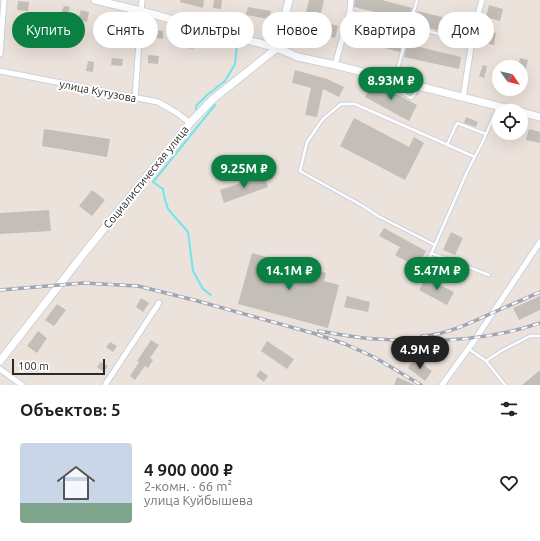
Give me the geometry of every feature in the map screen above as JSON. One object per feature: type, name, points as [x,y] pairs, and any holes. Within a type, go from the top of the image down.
[{"type":"street","points":[[0,54],[4,0]]},
{"type":"street","points":[[96,0],[262,44]]},
{"type":"street","points":[[135,98],[142,0]]},
{"type":"street","points":[[286,12],[289,0]]},
{"type":"street","points":[[335,65],[350,11],[351,0]]},
{"type":"street","points":[[479,12],[482,0]]},
{"type":"street","points":[[277,48],[298,57],[492,105]]},
{"type":"street","name":"Социалистическая улица","points":[[0,361],[85,252],[190,123],[213,99],[277,48]]},
{"type":"street","points":[[463,98],[471,48]]},
{"type":"street","name":"улица Кутузова","points":[[0,71],[158,102],[177,113],[190,123]]},
{"type":"street","points":[[528,114],[540,117]]},
{"type":"street","points":[[442,385],[469,348],[540,242]]},
{"type":"street","points":[[105,385],[159,303]]},
{"type":"street","points":[[0,369],[22,385]]},
{"type":"lane","points":[[414,12],[417,0]]},
{"type":"lane","points":[[395,80],[404,48]]},
{"type":"lane","points":[[368,74],[411,98],[418,86]]},
{"type":"lane","points":[[435,245],[378,216],[300,171],[307,142],[323,119],[341,104],[355,104],[475,157]]},
{"type":"lane","points":[[424,270],[467,172],[492,120]]},
{"type":"lane","points":[[448,145],[457,123],[486,134]]},
{"type":"lane","points":[[432,252],[489,275]]},
{"type":"lane","points":[[486,361],[530,336],[540,336]]},
{"type":"lane","points":[[469,348],[486,361],[505,385]]},
{"type":"building","points":[[180,0],[204,0],[203,8],[180,2]]},
{"type":"building","points":[[214,0],[222,0],[221,9],[213,8]]},
{"type":"building","points":[[309,0],[324,0],[321,12],[306,12]]},
{"type":"building","points":[[355,0],[382,0],[412,8],[411,12],[375,12],[354,7]]},
{"type":"building","points":[[18,1],[29,2],[28,11],[17,10]]},
{"type":"building","points":[[489,5],[503,9],[500,21],[494,19],[494,12],[487,12]]},
{"type":"building","points":[[64,6],[70,7],[68,12],[62,12]]},
{"type":"building","points":[[248,7],[271,11],[262,12],[262,18],[254,16],[254,12],[247,12]]},
{"type":"building","points":[[81,10],[89,12],[87,22],[85,22],[85,12],[80,12]]},
{"type":"building","points":[[430,14],[438,16],[438,30],[430,28]]},
{"type":"building","points":[[332,24],[338,26],[335,38],[332,37]]},
{"type":"building","points":[[158,31],[163,31],[163,39],[158,38]]},
{"type":"building","points":[[494,32],[496,33],[494,45]]},
{"type":"building","points":[[384,48],[401,48],[400,52]]},
{"type":"building","points":[[406,48],[424,48],[461,57],[459,69],[404,57]]},
{"type":"building","points":[[148,55],[159,56],[158,64],[148,63]]},
{"type":"building","points":[[112,58],[123,59],[122,66],[111,65]]},
{"type":"building","points":[[88,61],[94,62],[93,72],[86,71]]},
{"type":"building","points":[[483,65],[487,66],[484,78],[479,76]]},
{"type":"building","points":[[295,70],[327,79],[344,87],[339,97],[323,89],[317,117],[305,115],[311,88],[292,83]]},
{"type":"building","points":[[374,82],[417,105],[409,121],[365,97]]},
{"type":"building","points":[[466,117],[478,122],[476,127],[464,123]]},
{"type":"building","points":[[354,118],[409,147],[414,137],[424,143],[405,180],[340,146]]},
{"type":"building","points":[[44,129],[110,139],[107,157],[42,146]]},
{"type":"building","points":[[529,129],[540,132],[540,143],[526,140],[528,140]]},
{"type":"building","points":[[264,175],[268,187],[224,203],[220,190]]},
{"type":"building","points":[[92,190],[105,200],[92,216],[79,206]]},
{"type":"building","points":[[49,210],[51,231],[0,234],[0,213]]},
{"type":"building","points":[[384,228],[426,251],[417,267],[395,255],[400,247],[379,236]]},
{"type":"building","points":[[451,232],[463,238],[455,255],[443,250]]},
{"type":"building","points":[[252,253],[326,273],[324,281],[339,285],[328,328],[238,304]]},
{"type":"building","points":[[426,278],[454,292],[447,305],[419,290]]},
{"type":"building","points":[[347,296],[370,302],[368,312],[344,307]]},
{"type":"building","points":[[540,296],[540,310],[519,320],[513,308]]},
{"type":"building","points":[[141,298],[149,303],[143,312],[136,307]]},
{"type":"building","points":[[57,304],[66,310],[54,326],[45,320]]},
{"type":"building","points":[[38,331],[47,338],[37,353],[27,346]]},
{"type":"building","points":[[151,340],[159,345],[150,358],[153,360],[148,368],[145,366],[135,380],[130,376],[139,362],[137,361]]},
{"type":"building","points":[[267,341],[294,359],[287,369],[261,351]]},
{"type":"building","points":[[110,342],[117,346],[113,352],[106,347]]},
{"type":"building","points":[[415,358],[432,371],[425,381],[408,368]]},
{"type":"building","points":[[101,362],[108,366],[104,372],[97,367]]},
{"type":"building","points":[[260,370],[268,376],[264,382],[256,376]]},
{"type":"building","points":[[540,370],[540,385],[522,385]]},
{"type":"building","points":[[397,377],[415,385],[394,385]]},
{"type":"waterway","points":[[196,109],[196,106],[207,95],[225,81],[235,64],[237,48]]},
{"type":"waterway","points":[[211,295],[203,289],[193,271],[188,232],[168,209],[163,189],[153,182],[215,105]]},
{"type":"railway","points":[[0,290],[83,283],[138,286],[316,334],[345,344],[374,357],[421,385]]},
{"type":"railway","points":[[422,336],[458,328],[540,292]]},
{"type":"railway","points":[[319,331],[348,336],[418,341],[480,337],[500,334],[540,323]]}]
